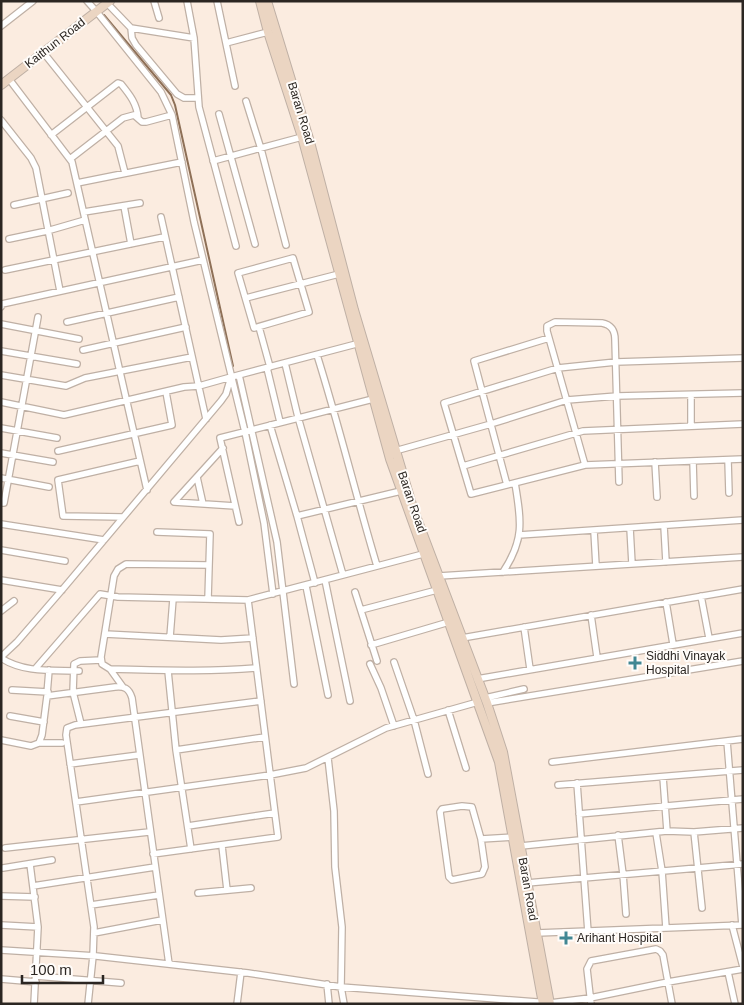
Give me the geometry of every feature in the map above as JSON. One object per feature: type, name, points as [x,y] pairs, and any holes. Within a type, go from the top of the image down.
[{"type":"main road","name":"Baran Road","points":[[260,1],[268,32],[313,151],[390,459],[449,622],[497,730],[507,770],[537,933],[546,1003]]},
{"type":"main road","name":"Baran Road","points":[[267,1],[339,274],[413,508],[477,679],[499,762],[546,1003]]},
{"type":"main road","name":"Kaithun Road","points":[[1,85],[107,2]]},
{"type":"street","points":[[1,26],[33,1]]},
{"type":"street","points":[[87,1],[161,92],[172,115],[203,260],[245,432],[265,532],[274,594]]},
{"type":"street","points":[[154,1],[159,18]]},
{"type":"street","points":[[187,1],[194,38],[197,98],[236,246]]},
{"type":"street","points":[[217,1],[235,86]]},
{"type":"street","points":[[107,2],[131,28],[132,38],[136,45],[173,89],[182,97],[197,98]]},
{"type":"street","points":[[131,28],[194,38]]},
{"type":"street","points":[[226,43],[268,32]]},
{"type":"street","points":[[43,52],[120,149],[125,173]]},
{"type":"street","points":[[9,79],[70,159],[86,220],[147,490]]},
{"type":"street","points":[[51,135],[116,85],[120,84],[136,104],[138,118]]},
{"type":"street","points":[[246,101],[261,149],[286,245]]},
{"type":"street","points":[[219,114],[255,244]]},
{"type":"street","points":[[70,159],[123,118],[134,116],[146,122],[172,115]]},
{"type":"street","points":[[1,120],[33,162],[60,291]]},
{"type":"street","points":[[213,161],[302,137]]},
{"type":"street","points":[[77,183],[182,162]]},
{"type":"street","points":[[14,205],[68,194]]},
{"type":"street","points":[[84,212],[140,203]]},
{"type":"street","points":[[124,206],[131,244]]},
{"type":"street","points":[[160,217],[206,420]]},
{"type":"street","points":[[9,239],[48,231],[86,220]]},
{"type":"street","points":[[5,270],[164,237]]},
{"type":"street","points":[[293,258],[302,284],[309,312],[254,328],[238,273],[293,258]]},
{"type":"street","points":[[1,307],[2,304],[203,260]]},
{"type":"street","points":[[246,298],[339,274]]},
{"type":"street","points":[[67,322],[179,298]]},
{"type":"street","points":[[1,503],[4,503],[5,478],[12,455],[38,317]]},
{"type":"street","points":[[585,465],[549,338],[547,326],[555,322],[609,324],[613,329],[615,334],[619,482]]},
{"type":"street","points":[[1,324],[79,339]]},
{"type":"street","points":[[83,350],[186,327]]},
{"type":"street","points":[[259,327],[280,422]]},
{"type":"street","points":[[507,485],[474,361],[549,338]]},
{"type":"street","points":[[1,402],[64,415],[184,387],[199,386],[361,343]]},
{"type":"street","points":[[1,351],[77,364]]},
{"type":"street","points":[[317,355],[334,408],[358,502],[377,566]]},
{"type":"street","points":[[1,375],[63,386],[85,378],[119,370],[192,356]]},
{"type":"street","points":[[743,358],[616,362],[558,368],[444,403],[471,494],[585,465],[743,459]]},
{"type":"street","points":[[284,363],[343,575]]},
{"type":"street","points":[[239,375],[277,542],[294,684]]},
{"type":"street","points":[[76,671],[35,670],[14,665],[1,658],[62,590],[206,420],[226,394],[231,377]]},
{"type":"street","points":[[58,450],[133,432],[172,425],[166,392]]},
{"type":"street","points":[[395,451],[567,400],[617,396],[743,394]]},
{"type":"street","points":[[691,395],[691,426]]},
{"type":"street","points":[[239,522],[220,438],[374,399]]},
{"type":"street","points":[[463,466],[575,432],[618,428],[743,424]]},
{"type":"street","points":[[270,425],[297,516],[314,584]]},
{"type":"street","points":[[1,428],[57,438]]},
{"type":"street","points":[[223,448],[174,502],[235,506]]},
{"type":"street","points":[[1,453],[53,462]]},
{"type":"street","points":[[728,460],[729,493]]},
{"type":"street","points":[[123,517],[63,516],[58,480],[140,461]]},
{"type":"street","points":[[693,461],[694,496]]},
{"type":"street","points":[[655,462],[657,497]]},
{"type":"street","points":[[197,477],[203,504]]},
{"type":"street","points":[[5,478],[50,487]]},
{"type":"street","points":[[503,572],[512,557],[519,536],[520,520],[515,483]]},
{"type":"street","points":[[297,516],[401,491]]},
{"type":"street","points":[[519,536],[743,520]]},
{"type":"street","points":[[1,524],[104,540]]},
{"type":"street","points":[[664,526],[666,562]]},
{"type":"street","points":[[630,528],[632,564]]},
{"type":"street","points":[[594,531],[596,566]]},
{"type":"street","points":[[156,532],[210,534],[208,599]]},
{"type":"street","points":[[1,550],[65,560]]},
{"type":"street","points":[[35,670],[96,596],[102,594],[173,599],[248,600],[423,554]]},
{"type":"street","points":[[439,576],[743,557]]},
{"type":"street","points":[[209,565],[126,564],[119,567],[116,571],[101,660],[104,666],[110,668],[168,671],[219,671],[256,668]]},
{"type":"street","points":[[1,580],[62,590]]},
{"type":"street","points":[[325,580],[350,701]]},
{"type":"street","points":[[306,586],[328,695]]},
{"type":"street","points":[[462,638],[743,589]]},
{"type":"street","points":[[361,610],[437,590]]},
{"type":"street","points":[[355,592],[377,662]]},
{"type":"street","points":[[701,596],[709,638]]},
{"type":"street","points":[[170,637],[173,599]]},
{"type":"street","points":[[153,854],[278,837],[248,600]]},
{"type":"street","points":[[1,611],[14,601]]},
{"type":"street","points":[[666,602],[673,644]]},
{"type":"street","points":[[591,615],[598,657]]},
{"type":"street","points":[[371,645],[449,622]]},
{"type":"street","points":[[524,627],[530,669]]},
{"type":"street","points":[[477,679],[743,633]]},
{"type":"street","points":[[105,634],[221,640],[253,638]]},
{"type":"street","points":[[81,724],[74,692],[76,671],[74,664],[80,661],[101,660]]},
{"type":"street","points":[[483,701],[743,661]]},
{"type":"street","points":[[394,662],[414,720],[428,774]]},
{"type":"street","points":[[370,664],[381,688],[394,726]]},
{"type":"street","points":[[110,668],[123,687],[128,689],[131,694],[169,964]]},
{"type":"street","points":[[39,742],[44,722],[49,670]]},
{"type":"street","points":[[168,671],[176,750],[191,849]]},
{"type":"street","points":[[12,690],[47,694],[123,687]]},
{"type":"street","points":[[76,802],[270,775],[306,768],[356,742],[394,726],[524,689]]},
{"type":"street","points":[[88,1004],[94,933],[66,730],[70,726],[134,716],[261,701]]},
{"type":"street","points":[[448,710],[466,768]]},
{"type":"street","points":[[10,716],[44,722]]},
{"type":"street","points":[[176,750],[266,737]]},
{"type":"street","points":[[552,762],[743,739]]},
{"type":"street","points":[[1,740],[32,746],[39,742],[62,743]]},
{"type":"street","points":[[537,933],[742,925],[740,864],[727,741]]},
{"type":"street","points":[[70,764],[139,755]]},
{"type":"street","points":[[328,758],[334,812],[335,867],[342,927],[341,987],[344,1004]]},
{"type":"street","points":[[558,785],[743,770]]},
{"type":"street","points":[[663,777],[667,831]]},
{"type":"street","points":[[577,783],[588,932]]},
{"type":"street","points":[[579,814],[743,799]]},
{"type":"street","points":[[462,806],[472,807],[481,839],[485,867],[482,874],[452,880],[449,877],[440,812],[442,809],[462,806]]},
{"type":"street","points":[[188,826],[275,813]]},
{"type":"street","points":[[521,846],[667,831],[694,832],[743,828]]},
{"type":"street","points":[[5,848],[149,832]]},
{"type":"street","points":[[694,832],[702,908]]},
{"type":"street","points":[[656,833],[662,871],[666,928]]},
{"type":"street","points":[[618,835],[626,914]]},
{"type":"street","points":[[481,839],[513,837]]},
{"type":"street","points":[[222,846],[227,890]]},
{"type":"street","points":[[3,868],[52,860]]},
{"type":"street","points":[[30,864],[38,927],[34,1004]]},
{"type":"street","points":[[527,883],[740,864]]},
{"type":"street","points":[[34,886],[154,866]]},
{"type":"street","points":[[198,894],[251,888]]},
{"type":"street","points":[[91,905],[158,895]]},
{"type":"street","points":[[1,896],[35,898]]},
{"type":"street","points":[[94,933],[162,920]]},
{"type":"street","points":[[1,925],[38,927]]},
{"type":"street","points":[[1,950],[93,956],[169,964],[241,972],[341,987],[546,1003],[591,1001],[668,982],[743,968],[732,925]]},
{"type":"street","points":[[591,1001],[587,967],[591,961],[658,949],[663,956],[672,1004]]},
{"type":"street","points":[[237,1004],[241,972]]},
{"type":"street","points":[[728,972],[735,1004]]},
{"type":"street","points":[[1,980],[36,979],[122,983]]},
{"type":"street","points":[[327,984],[329,1004]]},
{"type":"waterway","points":[[104,15],[171,95],[175,105],[233,366]]},
{"type":"place","name":"Siddhi Vinayak Hospital","points":[[635,663]]},
{"type":"place","name":"Arihant Hospital","points":[[566,938]]}]
